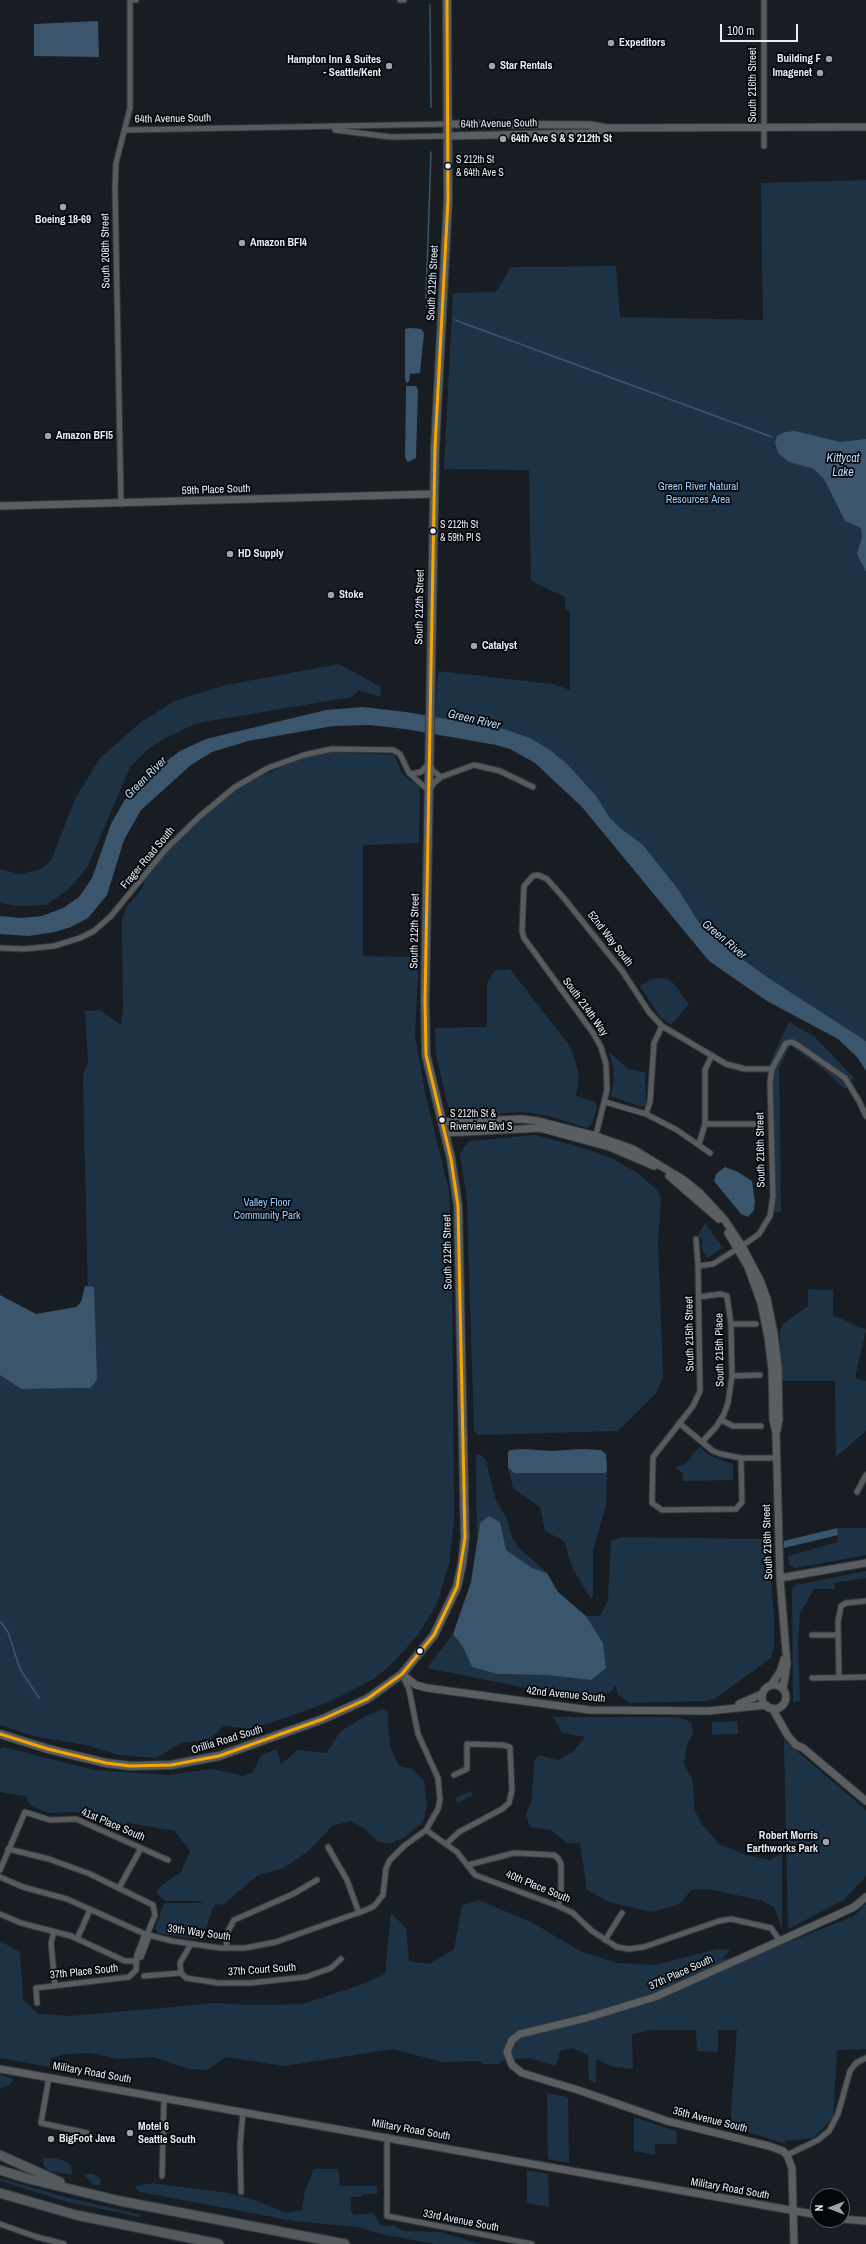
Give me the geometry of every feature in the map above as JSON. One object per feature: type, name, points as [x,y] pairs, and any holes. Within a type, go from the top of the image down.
[{"type":"highway","points":[[0,2156],[84,2193]]},
{"type":"highway","points":[[0,2170],[84,2193],[177,2213],[345,2244]]},
{"type":"highway","points":[[0,2193],[76,2215],[219,2244]]},
{"type":"main road","name":"South 212th Street","points":[[402,1674],[436,1633],[445,1615],[457,1587],[465,1538],[458,1206],[454,1174],[430,1076],[425,1035],[433,494],[448,200],[447,0]]},
{"type":"main road","name":"Orillia Road South","points":[[0,1734],[48,1749],[106,1763],[143,1766],[191,1763],[244,1748],[347,1709],[367,1699],[402,1674]]},
{"type":"street","points":[[130,0],[136,0]]},
{"type":"street","name":"South 208th Street","points":[[122,504],[115,188],[116,163],[130,108],[130,0]]},
{"type":"street","name":"South 216th Street","points":[[764,0],[764,146]]},
{"type":"street","name":"64th Avenue South","points":[[125,130],[318,128],[448,124],[590,125],[608,128],[866,127]]},
{"type":"street","name":"64th Avenue South","points":[[318,128],[391,137],[590,133],[608,128]]},
{"type":"street","name":"59th Place South","points":[[0,506],[122,504],[433,494]]},
{"type":"street","name":"Frager Road South","points":[[0,948],[29,949],[54,946],[80,938],[94,931],[111,916],[166,849],[199,817],[236,787],[268,768],[304,755],[332,749],[384,749],[398,753],[411,774],[429,791]]},
{"type":"street","points":[[411,774],[421,772],[429,763],[433,771],[441,777]]},
{"type":"street","points":[[429,791],[434,783],[441,777],[467,766],[477,765],[510,775],[532,787]]},
{"type":"street","name":"52nd Way South","points":[[533,876],[538,875],[547,879],[563,897],[623,972],[649,1012],[662,1026],[738,1068],[772,1069]]},
{"type":"street","name":"South 214th Way","points":[[533,876],[524,886],[522,931],[524,938],[601,1047],[606,1064],[608,1077],[605,1102],[595,1139]]},
{"type":"street","points":[[646,1114],[650,1102],[652,1053],[657,1036],[662,1026]]},
{"type":"street","name":"South 216th Street","points":[[698,1266],[713,1264],[740,1248],[763,1228],[772,1210],[770,1082],[772,1069],[783,1046],[789,1042],[812,1054],[845,1078],[860,1101],[866,1116]]},
{"type":"street","points":[[699,1144],[705,1124],[705,1070],[712,1055]]},
{"type":"street","points":[[605,1102],[646,1114],[677,1130],[710,1153]]},
{"type":"street","points":[[442,1122],[522,1119],[551,1124],[595,1139]]},
{"type":"street","points":[[705,1124],[754,1124]]},
{"type":"street","points":[[445,1133],[540,1128],[595,1139]]},
{"type":"street","name":"South 216th Street","points":[[595,1139],[647,1162],[678,1182],[717,1218],[740,1248],[762,1303],[771,1335],[772,1420],[776,1434],[780,1578],[787,1664],[783,1689]]},
{"type":"street","name":"South 215th Street","points":[[696,1239],[699,1297],[700,1390],[694,1406],[652,1457],[652,1503],[654,1506],[662,1510],[733,1510],[740,1506],[742,1502],[741,1458]]},
{"type":"street","name":"South 215th Place","points":[[699,1297],[722,1294],[727,1296],[731,1324],[732,1376],[728,1403],[721,1420],[702,1442]]},
{"type":"street","points":[[731,1324],[756,1324]]},
{"type":"street","points":[[732,1376],[760,1375]]},
{"type":"street","points":[[721,1420],[733,1426],[761,1426]]},
{"type":"street","points":[[679,1423],[717,1453],[741,1458],[777,1458]]},
{"type":"street","points":[[857,1492],[866,1475]]},
{"type":"street","points":[[780,1578],[866,1563]]},
{"type":"street","points":[[839,1678],[838,1635],[841,1606],[846,1603],[866,1601]]},
{"type":"street","points":[[812,1635],[838,1635]]},
{"type":"street","name":"South 216th Street","points":[[771,1685],[780,1672],[786,1649]]},
{"type":"street","points":[[402,1674],[409,1689],[418,1734],[424,1749],[435,1768],[441,1790],[438,1809],[426,1830]]},
{"type":"street","name":"42nd Avenue South","points":[[402,1674],[416,1685],[426,1688],[575,1709],[607,1711],[701,1711],[733,1707],[769,1707]]},
{"type":"street","points":[[812,1678],[866,1677]]},
{"type":"street","points":[[800,1746],[786,1726],[782,1705],[786,1698],[783,1689],[778,1686],[771,1685],[764,1689],[762,1694],[788,1736],[796,1745],[800,1746],[866,1801]]},
{"type":"street","name":"42nd Avenue South","points":[[733,1707],[762,1694]]},
{"type":"street","points":[[769,1707],[782,1705]]},
{"type":"street","points":[[0,1738],[9,1736]]},
{"type":"street","points":[[446,1844],[459,1832],[502,1809],[508,1803],[512,1790],[510,1747],[504,1744],[467,1744],[467,1768],[454,1775]]},
{"type":"street","name":"41st Place South","points":[[8,1849],[25,1812],[50,1820],[76,1819],[168,1860]]},
{"type":"street","name":"40th Place South","points":[[426,1830],[446,1844],[468,1865],[475,1874],[573,1913],[605,1940],[622,1948],[636,1949],[719,1921],[731,1919],[771,1928],[780,1941]]},
{"type":"street","name":"39th Way South","points":[[0,1877],[23,1887],[56,1895],[147,1935],[191,1944],[226,1948],[245,1948],[276,1942],[359,1913],[374,1906],[383,1895],[385,1876],[390,1860],[404,1846],[426,1830]]},
{"type":"street","points":[[328,1847],[347,1880],[359,1913]]},
{"type":"street","points":[[0,1870],[8,1849],[49,1859],[90,1874],[119,1888],[141,1848]]},
{"type":"street","points":[[468,1865],[514,1853],[554,1855],[558,1858],[561,1864],[561,1894],[558,1906]]},
{"type":"street","points":[[226,1948],[228,1931],[234,1920],[293,1894],[317,1880]]},
{"type":"street","name":"37th Place South","points":[[37,2004],[36,1988],[126,1979],[136,1970],[137,1960],[155,1915],[153,1905],[119,1888]]},
{"type":"street","name":"37th Place South","points":[[508,2055],[509,2046],[516,2036],[520,2034],[586,2018],[655,1997],[843,1913],[866,1897]]},
{"type":"street","points":[[77,1939],[90,1910]]},
{"type":"street","points":[[605,1940],[622,1913]]},
{"type":"street","points":[[0,1914],[77,1939],[125,1961],[137,1960]]},
{"type":"street","points":[[54,1932],[51,1943],[55,1986]]},
{"type":"street","points":[[181,1973],[180,1962],[191,1944]]},
{"type":"street","name":"37th Court South","points":[[144,1976],[181,1973],[186,1978],[218,1983],[250,1983],[306,1977],[331,1968],[341,1959]]},
{"type":"street","name":"35th Avenue South","points":[[508,2055],[510,2062],[517,2071],[528,2075],[578,2090],[667,2121],[778,2148],[787,2155]]},
{"type":"street","points":[[794,2244],[792,2168],[787,2155],[818,2140],[829,2131],[838,2114],[850,2071],[856,2063],[866,2058]]},
{"type":"street","name":"Military Road South","points":[[0,2069],[164,2097],[810,2214]]},
{"type":"street","points":[[49,2077],[41,2123],[87,2133]]},
{"type":"street","points":[[162,2176],[164,2097]]},
{"type":"street","points":[[241,2192],[240,2145],[243,2112]]},
{"type":"street","name":"33rd Avenue South","points":[[387,2137],[387,2216],[532,2244]]},
{"type":"street","points":[[850,2220],[866,2221]]},
{"type":"street","points":[[0,2224],[37,2237],[64,2244]]},
{"type":"green space","name":"Green River Natural Resources Area","points":[[866,180],[866,1041],[764,975],[713,937],[698,921],[678,889],[643,845],[619,827],[609,817],[597,797],[558,756],[540,744],[520,734],[435,717],[438,671],[553,684],[570,690],[570,612],[565,609],[565,597],[531,581],[529,470],[444,469],[453,293],[496,292],[511,267],[616,266],[620,317],[763,320],[761,183]]},
{"type":"green space","points":[[339,664],[381,687],[380,697],[359,690],[352,697],[197,723],[160,741],[146,751],[130,767],[87,868],[68,890],[46,905],[17,906],[0,903],[0,869],[19,874],[39,870],[51,861],[75,799],[100,758],[140,723],[174,701],[226,685]]},
{"type":"green space","name":"Valley Floor Community Park","points":[[333,752],[394,755],[402,773],[408,779],[420,786],[419,843],[363,845],[363,956],[419,957],[415,1035],[425,1092],[449,1191],[452,1254],[454,1522],[449,1564],[437,1604],[418,1635],[390,1666],[372,1680],[329,1702],[279,1720],[250,1729],[224,1726],[210,1739],[181,1743],[156,1758],[119,1755],[86,1745],[33,1736],[0,1725],[0,1375],[21,1389],[90,1388],[83,1075],[88,1062],[85,1011],[100,1010],[121,1025],[123,1009],[122,918],[128,905],[142,889],[146,877],[166,852],[211,808],[248,782],[293,762],[317,754]]},
{"type":"green space","points":[[510,969],[569,1045],[574,1056],[579,1077],[576,1096],[595,1102],[597,1107],[592,1124],[587,1128],[549,1116],[523,1112],[462,1116],[452,1111],[448,1106],[436,1055],[435,1028],[487,1027],[487,983],[495,970]]},
{"type":"green space","points":[[651,979],[668,979],[673,983],[689,1004],[671,1025],[660,1017],[640,986]]},
{"type":"green space","points":[[789,1022],[815,1037],[854,1078],[845,1089],[823,1069],[790,1045],[779,1069],[781,1212],[774,1212],[771,1069],[767,1069]]},
{"type":"green space","points":[[609,1052],[628,1069],[647,1073],[645,1075],[646,1105],[641,1107],[611,1096],[614,1081],[613,1067]]},
{"type":"green space","points":[[535,1135],[580,1147],[611,1158],[636,1172],[656,1189],[661,1197],[658,1242],[663,1377],[656,1393],[618,1431],[479,1435],[474,1431],[467,1199],[460,1156],[464,1147],[470,1141]]},
{"type":"green space","points":[[705,1223],[723,1248],[707,1258],[702,1249],[702,1240],[698,1235]]},
{"type":"green space","points":[[808,1289],[833,1290],[833,1315],[866,1330],[855,1378],[866,1381],[866,1431],[836,1457],[835,1381],[781,1381],[780,1332],[783,1324],[808,1306]]},
{"type":"green space","points":[[699,1447],[711,1456],[733,1464],[733,1480],[683,1481],[683,1474],[675,1467],[685,1464]]},
{"type":"green space","points":[[476,1455],[481,1455],[486,1461],[495,1498],[508,1521],[512,1537],[519,1548],[547,1573],[532,1568],[505,1550],[502,1537],[480,1523],[477,1538]]},
{"type":"green space","points":[[508,1468],[514,1473],[605,1473],[607,1471],[606,1506],[593,1550],[593,1597],[591,1599],[572,1567],[564,1541],[545,1531],[540,1507],[513,1488]]},
{"type":"green space","points":[[837,1528],[866,1528],[866,1555],[796,1568],[789,1565],[788,1556],[838,1542]]},
{"type":"green space","points":[[622,1537],[767,1539],[774,1616],[774,1648],[771,1658],[716,1698],[707,1701],[630,1703],[617,1694],[616,1685],[611,1692],[599,1695],[587,1695],[536,1690],[427,1668],[453,1634],[463,1647],[472,1667],[497,1674],[546,1675],[591,1680],[603,1643],[586,1616],[600,1616],[608,1600],[611,1541]]},
{"type":"green space","points":[[866,1571],[866,1578],[834,1583],[835,1589],[814,1589],[800,1613],[798,1644],[800,1701],[793,1702],[792,1588],[796,1585]]},
{"type":"green space","points":[[383,1709],[388,1712],[388,1729],[391,1749],[399,1766],[413,1769],[424,1781],[427,1806],[423,1822],[405,1837],[390,1844],[377,1841],[365,1829],[351,1821],[332,1826],[310,1850],[284,1868],[258,1875],[224,1904],[214,1905],[202,1940],[158,1933],[155,1929],[164,1903],[204,1903],[198,1901],[166,1901],[156,1893],[162,1885],[181,1872],[190,1851],[175,1831],[129,1823],[113,1827],[94,1816],[74,1812],[49,1813],[31,1806],[25,1796],[0,1792],[0,1749],[4,1747],[94,1770],[168,1775],[212,1769],[243,1776],[253,1772],[261,1755],[277,1749],[281,1764],[298,1750],[326,1753],[341,1731],[362,1718]]},
{"type":"green space","points":[[553,1717],[677,1717],[691,1722],[693,1734],[687,1744],[684,1764],[693,1781],[694,1809],[701,1823],[719,1844],[746,1855],[770,1860],[782,1853],[782,1929],[774,1907],[760,1900],[707,1889],[691,1890],[680,1904],[651,1912],[609,1902],[587,1890],[580,1843],[567,1843],[551,1830],[530,1827],[526,1815],[532,1799],[534,1762],[539,1755],[558,1760],[573,1752],[585,1737],[562,1733]]},
{"type":"green space","points":[[737,1721],[738,1734],[712,1735],[712,1722]]},
{"type":"green space","name":"Robert Morris Earthworks Park","points":[[784,1740],[866,1810],[866,1876],[844,1900],[788,1929]]},
{"type":"green space","points":[[471,1791],[473,1795],[458,1803],[455,1798]]},
{"type":"green space","points":[[479,1900],[533,1923],[580,1951],[617,1963],[654,1965],[717,1949],[730,1950],[721,1960],[796,1939],[854,1916],[866,1904],[866,2049],[837,2050],[833,2118],[813,2138],[785,2141],[785,2144],[730,2126],[737,2030],[718,2030],[718,2052],[697,2051],[696,2030],[653,2030],[632,2034],[633,2069],[614,2067],[596,2059],[596,2083],[589,2080],[588,2055],[572,2048],[560,2051],[556,2066],[529,2058],[500,2061],[500,2064],[482,2064],[481,2061],[442,2062],[393,2049],[284,2066],[226,2057],[207,2070],[189,2069],[153,2057],[117,2059],[91,2053],[66,2054],[50,2058],[50,2067],[0,2058],[0,1941],[20,1952],[23,1999],[38,2014],[70,2016],[216,2003],[252,2005],[303,2004],[360,1985],[385,1974],[391,1913],[406,1928],[409,1961],[430,1964],[454,1949],[462,1905]]},
{"type":"green space","points":[[0,2074],[13,2079],[11,2084],[0,2089]]},
{"type":"green space","points":[[547,2093],[568,2097],[569,2163],[548,2159]]},
{"type":"green space","points":[[634,2117],[676,2131],[677,2144],[655,2144],[655,2155],[634,2151]]},
{"type":"green space","points":[[42,2158],[53,2158],[65,2161],[71,2165],[72,2175],[49,2171],[44,2166]]},
{"type":"green space","points":[[314,2169],[338,2169],[340,2186],[377,2186],[377,2194],[363,2194],[361,2197],[351,2197],[351,2211],[354,2215],[373,2213],[381,2226],[393,2225],[403,2231],[440,2232],[481,2244],[435,2244],[385,2235],[357,2227],[294,2221],[140,2192],[134,2187],[152,2183],[229,2193],[255,2200],[286,2213],[302,2210],[305,2190]]},
{"type":"green space","points":[[527,2170],[548,2174],[549,2207],[527,2203]]},
{"type":"green space","points":[[84,2174],[93,2174],[101,2179],[100,2185],[93,2185]]},
{"type":"green space","points":[[0,2178],[69,2198],[141,2215],[140,2217],[68,2202],[0,2181]]},
{"type":"water","points":[[98,21],[99,57],[34,56],[34,24]]},
{"type":"water","points":[[405,329],[421,329],[424,333],[420,373],[410,374],[409,382],[406,383]]},
{"type":"water","points":[[406,386],[416,386],[418,390],[416,458],[408,462],[405,458]]},
{"type":"water","name":"Kittycat Lake","points":[[795,431],[840,442],[866,439],[866,572],[857,554],[862,537],[861,528],[845,521],[824,479],[814,469],[789,462],[779,454],[775,443],[777,436],[785,432]]},
{"type":"water","name":"Green River","points":[[363,707],[406,712],[504,729],[530,738],[550,750],[567,764],[597,797],[609,817],[619,827],[643,845],[678,889],[698,921],[713,937],[764,975],[866,1041],[866,1071],[858,1058],[838,1039],[767,1001],[709,961],[582,807],[535,763],[510,749],[496,745],[405,729],[369,725],[333,726],[248,741],[212,752],[191,765],[141,810],[124,840],[107,895],[88,918],[71,927],[55,932],[28,936],[0,934],[0,916],[21,918],[42,916],[63,908],[79,897],[92,878],[111,824],[124,801],[141,780],[180,751],[206,739],[326,710]]},
{"type":"water","points":[[725,1167],[738,1172],[752,1181],[755,1202],[754,1210],[748,1217],[741,1214],[714,1181],[716,1174]]},
{"type":"water","points":[[85,1286],[94,1287],[97,1380],[90,1388],[21,1389],[0,1375],[0,1295],[36,1314],[76,1307],[81,1302]]},
{"type":"water","points":[[522,1449],[552,1451],[581,1449],[601,1450],[606,1454],[607,1471],[605,1473],[514,1473],[508,1468],[508,1452],[510,1450]]},
{"type":"water","points":[[489,1516],[500,1522],[506,1550],[532,1568],[547,1573],[558,1592],[586,1616],[603,1643],[606,1668],[591,1680],[546,1675],[497,1674],[472,1667],[463,1647],[453,1634],[471,1582],[480,1523]]},
{"type":"water","points":[[837,1528],[838,1535],[784,1548],[784,1541]]},
{"type":"waterway","points":[[430,5],[431,107]]},
{"type":"waterway","points":[[429,309],[427,307],[426,298],[431,152]]},
{"type":"waterway","points":[[455,320],[772,437]]},
{"type":"waterway","points":[[0,1621],[8,1632],[20,1669],[39,1698]]},
{"type":"transit line","points":[[0,1734],[48,1749],[106,1763],[130,1766],[171,1765],[219,1756],[323,1719],[367,1699],[402,1674],[434,1635],[457,1587],[465,1538],[458,1206],[451,1159],[426,1055],[425,1001],[435,448],[448,200],[447,0]]},
{"type":"place","name":"Expeditors","points":[[611,43]]},
{"type":"place","name":"Building F","points":[[829,59]]},
{"type":"place","name":"Hampton Inn & Suites - Seattle/Kent","points":[[389,66]]},
{"type":"place","name":"Star Rentals","points":[[492,66]]},
{"type":"place","name":"Imagenet","points":[[820,73]]},
{"type":"place","name":"64th Ave S & S 212th St","points":[[503,139]]},
{"type":"place","name":"S 212th St & 64th Ave S","points":[[448,166]]},
{"type":"place","name":"Boeing 18-69","points":[[63,207]]},
{"type":"place","name":"Amazon BFI4","points":[[242,243]]},
{"type":"place","name":"Amazon BFI5","points":[[48,436]]},
{"type":"place","name":"S 212th St & 59th Pl S","points":[[433,531]]},
{"type":"place","name":"HD Supply","points":[[230,554]]},
{"type":"place","name":"Stoke","points":[[331,595]]},
{"type":"place","name":"Catalyst","points":[[474,646]]},
{"type":"place","name":"S 212th St & Riverview Blvd S","points":[[442,1120]]},
{"type":"place","name":"Robert Morris Earthworks Park","points":[[826,1842]]},
{"type":"place","name":"Motel 6 Seattle South","points":[[130,2133]]},
{"type":"place","name":"BigFoot Java","points":[[51,2139]]}]
